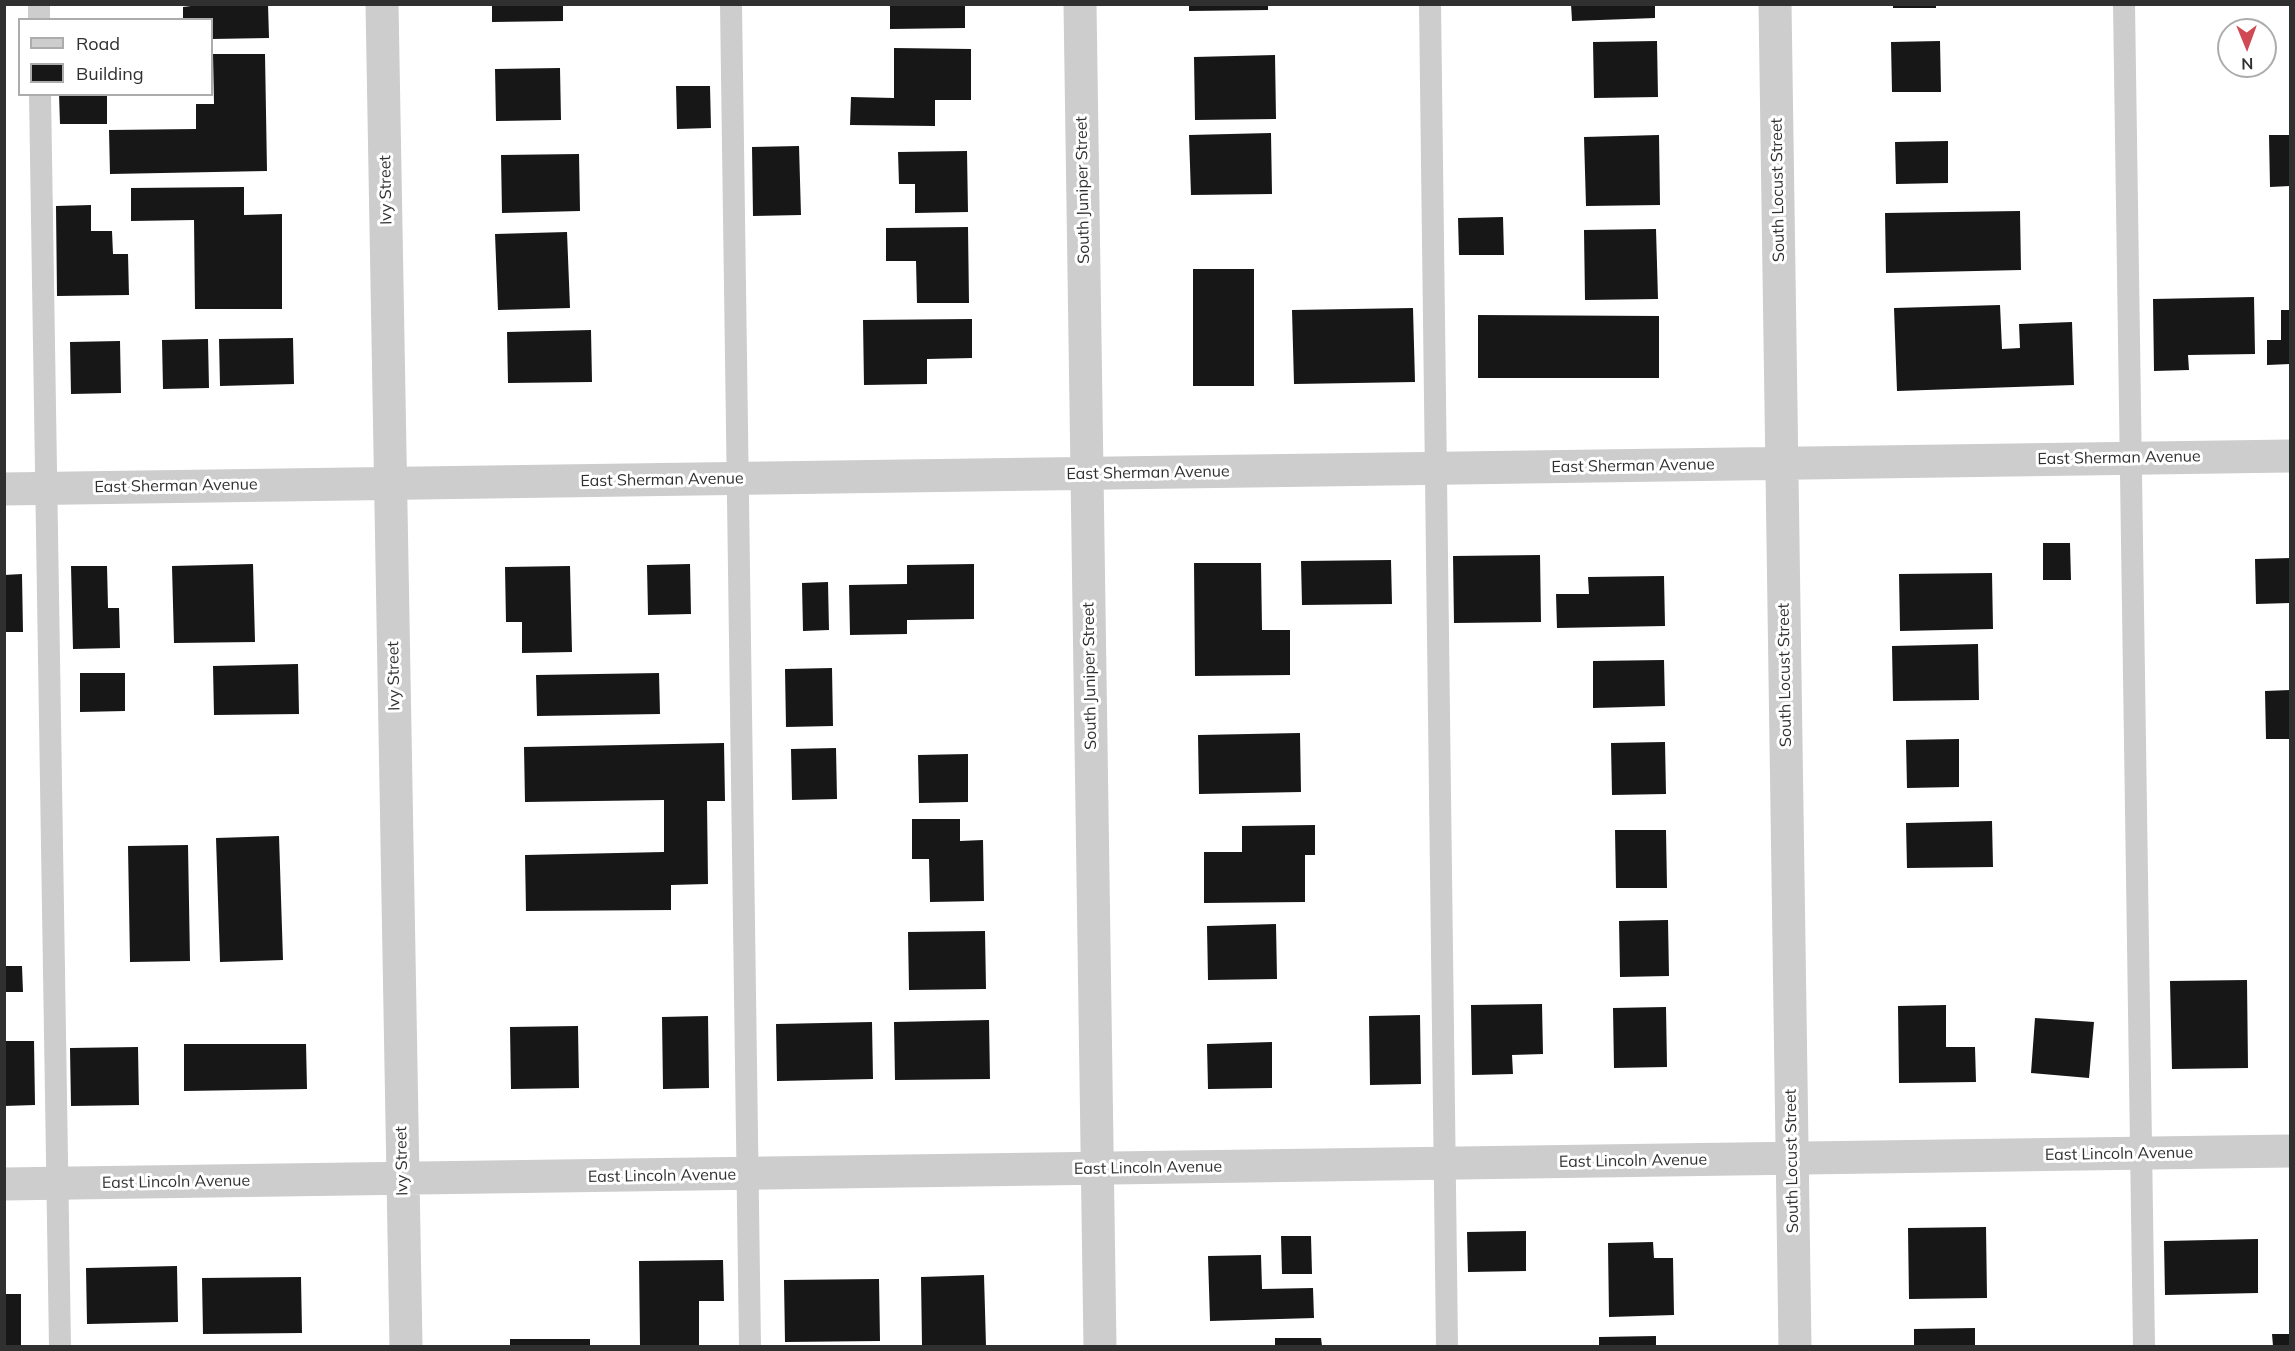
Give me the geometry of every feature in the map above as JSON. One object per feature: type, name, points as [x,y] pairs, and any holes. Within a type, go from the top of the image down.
[{"type":"street","name":"Ivy Street","points":[[382,4],[406,1347]]},
{"type":"street","name":"South Juniper Street","points":[[1080,4],[1100,1347]]},
{"type":"street","name":"South Locust Street","points":[[1775,4],[1795,1347]]},
{"type":"street","name":"East Sherman Avenue","points":[[4,489],[2290,456]]},
{"type":"street","name":"East Lincoln Avenue","points":[[4,1184],[2290,1151]]},
{"type":"lane","points":[[731,4],[750,1347]]},
{"type":"lane","points":[[1430,4],[1447,1347]]},
{"type":"lane","points":[[2124,4],[2128,458],[2144,1347]]},
{"type":"lane","points":[[40,96],[60,1347]]},
{"type":"building","points":[[206,4],[268,4],[269,38],[213,39],[213,18],[183,18],[183,7]]},
{"type":"building","points":[[492,4],[563,4],[563,21],[492,22]]},
{"type":"building","points":[[890,4],[965,4],[965,28],[890,29]]},
{"type":"building","points":[[1189,4],[1268,4],[1268,10],[1189,11]]},
{"type":"building","points":[[1571,4],[1655,4],[1655,18],[1572,21]]},
{"type":"building","points":[[1893,5],[1936,5],[1936,8],[1893,8]]},
{"type":"building","points":[[1657,41],[1658,97],[1594,98],[1593,42]]},
{"type":"building","points":[[1940,41],[1941,92],[1892,92],[1891,42]]},
{"type":"building","points":[[894,48],[971,49],[971,100],[935,100],[935,126],[850,125],[851,97],[894,98]]},
{"type":"building","points":[[213,54],[265,54],[267,171],[110,174],[109,130],[196,129],[196,104],[214,104]]},
{"type":"building","points":[[1275,55],[1276,119],[1195,120],[1194,57]]},
{"type":"building","points":[[560,68],[561,120],[496,121],[495,69]]},
{"type":"building","points":[[676,86],[710,86],[711,128],[677,129]]},
{"type":"building","points":[[59,96],[107,96],[107,124],[60,124]]},
{"type":"building","points":[[1271,133],[1272,194],[1191,195],[1189,135]]},
{"type":"building","points":[[1659,135],[1660,205],[1586,206],[1584,137]]},
{"type":"building","points":[[2269,135],[2290,135],[2290,186],[2270,187]]},
{"type":"building","points":[[1948,141],[1948,183],[1896,184],[1895,142]]},
{"type":"building","points":[[799,146],[801,215],[753,216],[752,147]]},
{"type":"building","points":[[967,151],[968,212],[915,213],[915,184],[899,184],[898,152]]},
{"type":"building","points":[[579,154],[580,211],[502,213],[501,155]]},
{"type":"building","points":[[244,187],[244,215],[282,214],[282,309],[195,309],[194,220],[131,221],[131,188]]},
{"type":"building","points":[[91,205],[91,231],[112,231],[113,254],[128,254],[129,295],[57,296],[56,206]]},
{"type":"building","points":[[2020,211],[2021,270],[1886,273],[1885,213]]},
{"type":"building","points":[[1503,217],[1504,255],[1459,255],[1458,218]]},
{"type":"building","points":[[968,227],[969,303],[917,303],[916,261],[886,261],[886,228]]},
{"type":"building","points":[[1656,229],[1658,299],[1585,300],[1584,230]]},
{"type":"building","points":[[567,232],[570,308],[498,310],[495,234]]},
{"type":"building","points":[[1193,269],[1254,269],[1254,386],[1193,386]]},
{"type":"building","points":[[2254,297],[2255,354],[2188,355],[2189,370],[2154,371],[2153,299]]},
{"type":"building","points":[[2000,305],[2002,349],[2020,348],[2019,324],[2072,322],[2074,385],[1897,391],[1894,308]]},
{"type":"building","points":[[1413,308],[1415,382],[1294,384],[1292,310]]},
{"type":"building","points":[[2281,310],[2290,310],[2290,364],[2267,365],[2267,340],[2281,340]]},
{"type":"building","points":[[1478,315],[1659,316],[1659,378],[1478,378]]},
{"type":"building","points":[[972,319],[972,358],[927,359],[927,384],[864,385],[863,320]]},
{"type":"building","points":[[591,330],[592,382],[508,383],[507,332]]},
{"type":"building","points":[[293,338],[294,384],[220,386],[219,339]]},
{"type":"building","points":[[208,339],[209,388],[163,389],[162,340]]},
{"type":"building","points":[[120,341],[121,393],[71,394],[70,342]]},
{"type":"building","points":[[2043,543],[2070,543],[2071,580],[2043,580]]},
{"type":"building","points":[[1540,555],[1541,622],[1454,623],[1453,556]]},
{"type":"building","points":[[2290,558],[2290,603],[2256,604],[2255,559]]},
{"type":"building","points":[[1391,560],[1392,604],[1302,605],[1301,561]]},
{"type":"building","points":[[1194,563],[1261,563],[1262,630],[1290,630],[1290,675],[1195,676]]},
{"type":"building","points":[[253,564],[255,642],[174,643],[172,566]]},
{"type":"building","points":[[690,564],[691,614],[648,615],[647,565]]},
{"type":"building","points":[[974,564],[974,619],[907,620],[907,634],[850,635],[849,585],[907,584],[907,565]]},
{"type":"building","points":[[71,566],[107,566],[108,608],[119,608],[120,648],[73,649]]},
{"type":"building","points":[[570,566],[572,652],[522,653],[522,622],[506,622],[505,567]]},
{"type":"building","points":[[1992,573],[1993,629],[1900,631],[1899,574]]},
{"type":"building","points":[[22,574],[23,632],[4,632],[4,575]]},
{"type":"building","points":[[1664,576],[1665,626],[1557,628],[1556,594],[1589,594],[1588,577]]},
{"type":"building","points":[[828,582],[829,630],[803,631],[802,583]]},
{"type":"building","points":[[1978,644],[1979,700],[1893,701],[1892,646]]},
{"type":"building","points":[[1664,660],[1665,706],[1593,708],[1593,661]]},
{"type":"building","points":[[298,664],[299,714],[214,715],[213,666]]},
{"type":"building","points":[[832,668],[833,726],[786,727],[785,669]]},
{"type":"building","points":[[80,673],[125,673],[125,711],[80,712]]},
{"type":"building","points":[[659,673],[660,714],[537,716],[536,675]]},
{"type":"building","points":[[2290,690],[2290,739],[2266,739],[2265,691]]},
{"type":"building","points":[[1300,733],[1301,792],[1199,794],[1198,735]]},
{"type":"building","points":[[1959,739],[1959,787],[1907,788],[1906,740]]},
{"type":"building","points":[[1665,742],[1666,794],[1612,795],[1611,743]]},
{"type":"building","points":[[724,743],[725,801],[707,801],[708,884],[671,885],[671,910],[526,911],[525,855],[664,852],[664,800],[525,802],[524,747]]},
{"type":"building","points":[[836,748],[837,799],[792,800],[791,749]]},
{"type":"building","points":[[968,754],[968,802],[919,803],[918,755]]},
{"type":"building","points":[[912,819],[960,819],[960,841],[983,840],[984,901],[930,902],[929,859],[912,859]]},
{"type":"building","points":[[1992,821],[1993,867],[1907,868],[1906,823]]},
{"type":"building","points":[[1315,825],[1315,855],[1305,855],[1305,902],[1204,903],[1204,852],[1242,852],[1242,826]]},
{"type":"building","points":[[1615,830],[1666,830],[1667,888],[1616,888]]},
{"type":"building","points":[[279,836],[283,960],[220,962],[216,838]]},
{"type":"building","points":[[188,845],[190,961],[130,962],[128,846]]},
{"type":"building","points":[[1668,920],[1669,976],[1620,977],[1619,921]]},
{"type":"building","points":[[1276,924],[1277,979],[1208,980],[1207,926]]},
{"type":"building","points":[[985,931],[986,989],[909,990],[908,932]]},
{"type":"building","points":[[4,966],[22,966],[23,992],[4,992]]},
{"type":"building","points":[[2247,980],[2248,1068],[2172,1069],[2170,981]]},
{"type":"building","points":[[1542,1004],[1543,1054],[1512,1055],[1513,1074],[1472,1075],[1471,1005]]},
{"type":"building","points":[[1946,1005],[1946,1047],[1975,1047],[1976,1082],[1899,1083],[1898,1006]]},
{"type":"building","points":[[1666,1007],[1667,1067],[1614,1068],[1613,1008]]},
{"type":"building","points":[[1420,1015],[1421,1084],[1370,1085],[1369,1016]]},
{"type":"building","points":[[708,1016],[709,1088],[663,1089],[662,1017]]},
{"type":"building","points":[[2035,1018],[2094,1022],[2089,1078],[2031,1073]]},
{"type":"building","points":[[989,1020],[990,1079],[895,1080],[894,1022]]},
{"type":"building","points":[[872,1022],[873,1079],[777,1081],[776,1024]]},
{"type":"building","points":[[578,1026],[579,1088],[511,1089],[510,1027]]},
{"type":"building","points":[[4,1041],[34,1041],[35,1105],[4,1106]]},
{"type":"building","points":[[1272,1042],[1272,1088],[1208,1089],[1207,1044]]},
{"type":"building","points":[[184,1044],[306,1044],[307,1089],[184,1091]]},
{"type":"building","points":[[138,1047],[139,1105],[71,1106],[70,1048]]},
{"type":"building","points":[[1986,1227],[1987,1298],[1909,1299],[1908,1228]]},
{"type":"building","points":[[1526,1231],[1526,1271],[1468,1272],[1467,1232]]},
{"type":"building","points":[[1281,1236],[1311,1236],[1312,1274],[1282,1274]]},
{"type":"building","points":[[2258,1239],[2258,1293],[2165,1295],[2164,1241]]},
{"type":"building","points":[[1653,1242],[1654,1258],[1673,1258],[1674,1315],[1609,1317],[1608,1243]]},
{"type":"building","points":[[1261,1255],[1262,1289],[1313,1288],[1314,1318],[1210,1321],[1208,1256]]},
{"type":"building","points":[[723,1260],[724,1301],[699,1301],[699,1346],[640,1346],[639,1261]]},
{"type":"building","points":[[177,1266],[178,1322],[87,1324],[86,1268]]},
{"type":"building","points":[[984,1275],[986,1346],[922,1346],[921,1277]]},
{"type":"building","points":[[301,1277],[302,1333],[203,1334],[202,1278]]},
{"type":"building","points":[[879,1279],[880,1341],[785,1342],[784,1280]]},
{"type":"building","points":[[4,1294],[21,1294],[21,1346],[4,1346]]},
{"type":"building","points":[[1975,1328],[1975,1346],[1914,1346],[1914,1329]]},
{"type":"building","points":[[2272,1334],[2290,1334],[2290,1346],[2273,1346]]},
{"type":"building","points":[[1656,1336],[1656,1346],[1599,1346],[1599,1337]]},
{"type":"building","points":[[1275,1338],[1321,1338],[1322,1346],[1275,1346]]},
{"type":"building","points":[[510,1339],[590,1339],[590,1346],[510,1346]]}]
